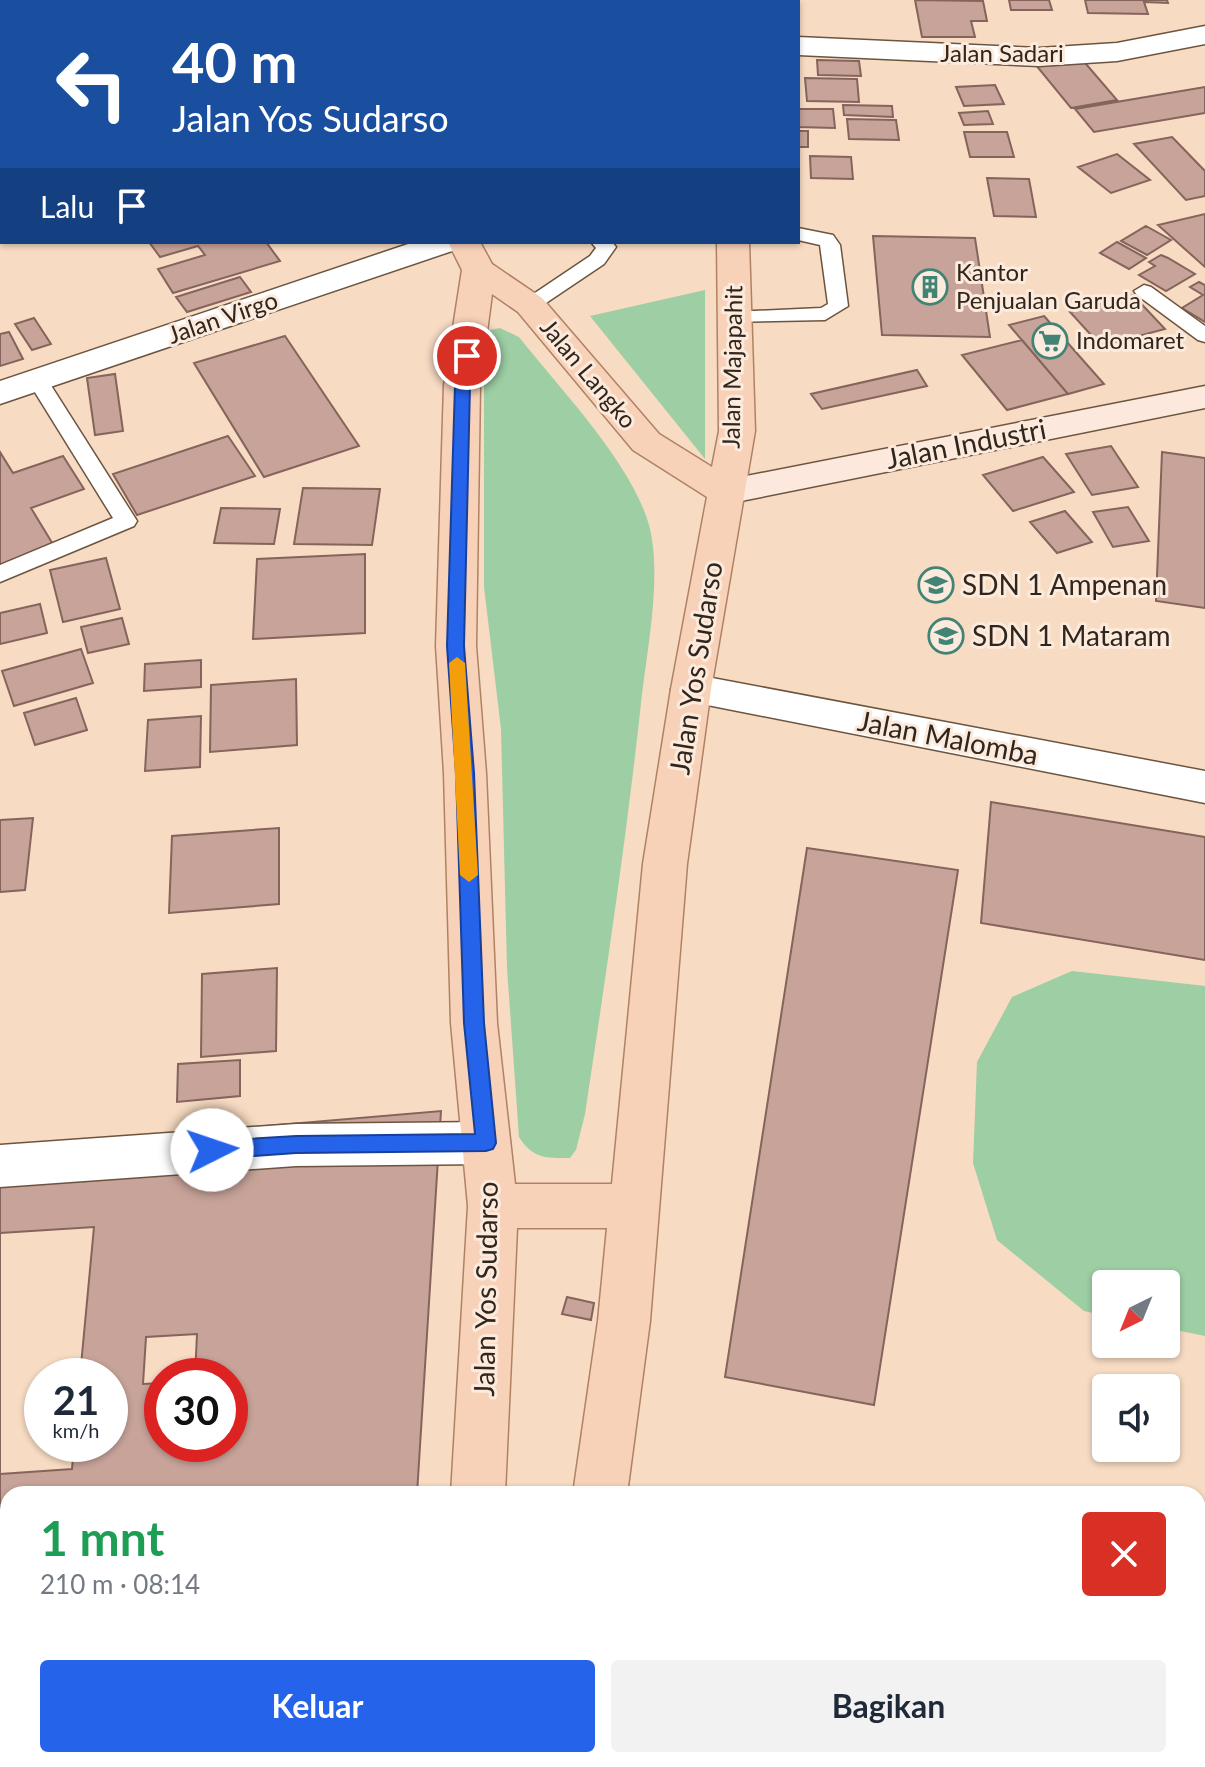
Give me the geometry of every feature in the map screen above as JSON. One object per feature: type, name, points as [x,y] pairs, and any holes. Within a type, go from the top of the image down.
[{"type":"main road","name":"Jalan Majapahit","points":[[726,492],[737,431],[733,244]]},
{"type":"main road","name":"Jalan Langko","points":[[471,256],[530,305],[646,442],[726,492]]},
{"type":"main road","name":"Jalan Yos Sudarso","points":[[471,256],[462,385],[456,646],[465,773],[474,1023],[493,1206],[478,1486]]},
{"type":"main road","name":"Jalan Yos Sudarso","points":[[601,1486],[624,1321],[665,864],[691,689],[726,492]]},
{"type":"main road","points":[[493,1206],[635,1206]]},
{"type":"street","name":"Jalan Sadari","points":[[800,46],[1039,57],[1117,52],[1205,35]]},
{"type":"street","name":"Jalan Virgo","points":[[0,393],[440,244]]},
{"type":"street","name":"Jalan Industri","points":[[726,492],[1205,397]]},
{"type":"street","name":"Jalan Malomba","points":[[691,689],[1205,787]]},
{"type":"street","points":[[0,1166],[130,1165],[297,1141],[486,1143]]},
{"type":"lane","points":[[734,318],[825,314],[838,306],[830,245],[826,239],[800,234]]},
{"type":"lane","points":[[530,305],[597,260],[606,247],[603,244]]},
{"type":"lane","points":[[1144,291],[1205,336]]},
{"type":"lane","points":[[0,574],[123,525],[126,516],[38,381]]},
{"type":"green space","points":[[705,290],[705,459],[590,316]]},
{"type":"green space","points":[[500,328],[519,337],[611,452],[640,501],[653,544],[653,609],[623,852],[585,1114],[576,1150],[570,1158],[541,1156],[530,1150],[519,1137],[507,968],[501,729],[484,587],[484,336],[490,330]]},
{"type":"green space","points":[[1072,971],[1205,986],[1205,1336],[1180,1331],[1180,1270],[1092,1270],[1092,1313],[1084,1311],[997,1240],[973,1163],[977,1062],[1012,997]]},
{"type":"building","points":[[915,0],[983,1],[987,21],[971,21],[975,37],[922,37]]},
{"type":"building","points":[[1009,0],[1049,0],[1052,10],[1011,10]]},
{"type":"building","points":[[1085,0],[1167,0],[1168,3],[1144,2],[1148,14],[1088,13]]},
{"type":"building","points":[[1080,57],[1117,100],[1071,108],[1035,64]]},
{"type":"building","points":[[817,60],[859,61],[861,76],[818,75]]},
{"type":"building","points":[[805,78],[857,79],[859,102],[807,101]]},
{"type":"building","points":[[995,85],[1004,104],[964,106],[956,87]]},
{"type":"building","points":[[1205,87],[1205,113],[1094,132],[1075,109]]},
{"type":"building","points":[[843,105],[892,106],[893,117],[844,115]]},
{"type":"building","points":[[800,109],[833,109],[835,128],[800,127]]},
{"type":"building","points":[[988,111],[993,124],[964,125],[959,113]]},
{"type":"building","points":[[847,119],[896,120],[899,140],[849,139]]},
{"type":"building","points":[[800,131],[808,131],[808,147],[800,147]]},
{"type":"building","points":[[964,132],[1007,132],[1014,157],[970,157]]},
{"type":"building","points":[[1172,137],[1205,171],[1205,196],[1186,200],[1134,144]]},
{"type":"building","points":[[1117,154],[1150,180],[1111,193],[1078,167]]},
{"type":"building","points":[[810,156],[851,157],[853,179],[811,178]]},
{"type":"building","points":[[987,178],[1029,179],[1036,217],[994,216]]},
{"type":"building","points":[[1205,214],[1205,267],[1158,225]]},
{"type":"building","points":[[1146,226],[1171,240],[1147,255],[1121,241]]},
{"type":"building","name":"Kantor Penjualan Garuda","points":[[873,236],[975,238],[990,337],[882,335]]},
{"type":"building","points":[[1117,242],[1146,258],[1129,269],[1100,253]]},
{"type":"building","points":[[150,244],[267,244],[280,261],[173,293],[158,269],[205,255],[198,246],[160,257]]},
{"type":"building","points":[[1161,255],[1195,274],[1166,291],[1139,275],[1155,266],[1149,262]]},
{"type":"building","points":[[240,277],[251,292],[187,312],[176,297]]},
{"type":"building","points":[[1199,282],[1205,285],[1205,322],[1182,308],[1203,295],[1190,287]]},
{"type":"building","points":[[1133,295],[1165,329],[1101,346],[1070,312]]},
{"type":"building","points":[[1044,316],[1104,384],[1068,394],[1009,325]]},
{"type":"building","points":[[34,318],[51,344],[32,350],[15,324]]},
{"type":"building","points":[[9,332],[23,359],[0,366],[0,334]]},
{"type":"building","points":[[285,336],[359,446],[264,477],[194,363]]},
{"type":"building","points":[[1022,340],[1068,394],[1007,410],[962,355]]},
{"type":"building","points":[[917,370],[927,386],[822,409],[811,394]]},
{"type":"building","points":[[115,374],[123,431],[95,435],[87,378]]},
{"type":"building","points":[[228,436],[255,476],[137,515],[113,474]]},
{"type":"building","points":[[1111,446],[1138,487],[1092,495],[1066,454]]},
{"type":"building","points":[[0,452],[13,473],[63,456],[84,489],[31,508],[54,546],[0,565]]},
{"type":"building","points":[[1162,452],[1205,458],[1205,608],[1156,601]]},
{"type":"building","points":[[1043,457],[1074,492],[1013,511],[983,475]]},
{"type":"building","points":[[303,488],[380,489],[372,545],[294,544]]},
{"type":"building","points":[[1128,507],[1149,541],[1113,547],[1093,512]]},
{"type":"building","points":[[221,508],[280,509],[274,544],[214,543]]},
{"type":"building","points":[[1065,511],[1092,542],[1057,553],[1030,522]]},
{"type":"building","points":[[365,554],[365,633],[253,639],[257,559]]},
{"type":"building","points":[[106,558],[120,609],[63,622],[50,570]]},
{"type":"building","points":[[40,604],[47,633],[0,644],[0,613]]},
{"type":"building","points":[[122,618],[129,644],[88,653],[81,627]]},
{"type":"building","points":[[81,649],[93,683],[14,706],[2,671]]},
{"type":"building","points":[[201,660],[201,687],[144,691],[145,664]]},
{"type":"building","points":[[296,679],[297,745],[210,752],[211,685]]},
{"type":"building","points":[[76,698],[87,730],[35,745],[24,713]]},
{"type":"building","points":[[201,716],[200,767],[145,771],[148,720]]},
{"type":"building","points":[[991,802],[1205,837],[1205,960],[981,923]]},
{"type":"building","points":[[33,818],[25,890],[0,892],[0,820]]},
{"type":"building","points":[[279,828],[279,904],[169,913],[172,836]]},
{"type":"building","points":[[807,848],[958,870],[874,1405],[725,1377]]},
{"type":"building","points":[[277,968],[276,1051],[201,1057],[202,974]]},
{"type":"building","points":[[240,1060],[240,1096],[177,1102],[178,1064]]},
{"type":"building","points":[[441,1111],[418,1486],[0,1486],[0,1149]]},
{"type":"building","points":[[94,1227],[82,1358],[24,1358],[24,1462],[73,1462],[72,1469],[0,1474],[0,1233]]},
{"type":"building","points":[[567,1297],[594,1303],[591,1320],[562,1314]]},
{"type":"building","points":[[197,1334],[196,1358],[145,1358],[146,1337]]},
{"type":"slow traffic","points":[[457,663],[469,875]]},
{"type":"place","name":"Kantor Penjualan Garuda","points":[[930,287]]},
{"type":"place","name":"Indomaret","points":[[1050,341]]},
{"type":"place","name":"SDN 1 Ampenan","points":[[936,585]]},
{"type":"place","name":"SDN 1 Mataram","points":[[946,636]]},
{"type":"route","points":[[212,1150],[296,1145],[486,1143],[474,1023],[465,773],[456,646],[462,385],[467,356]]}]
